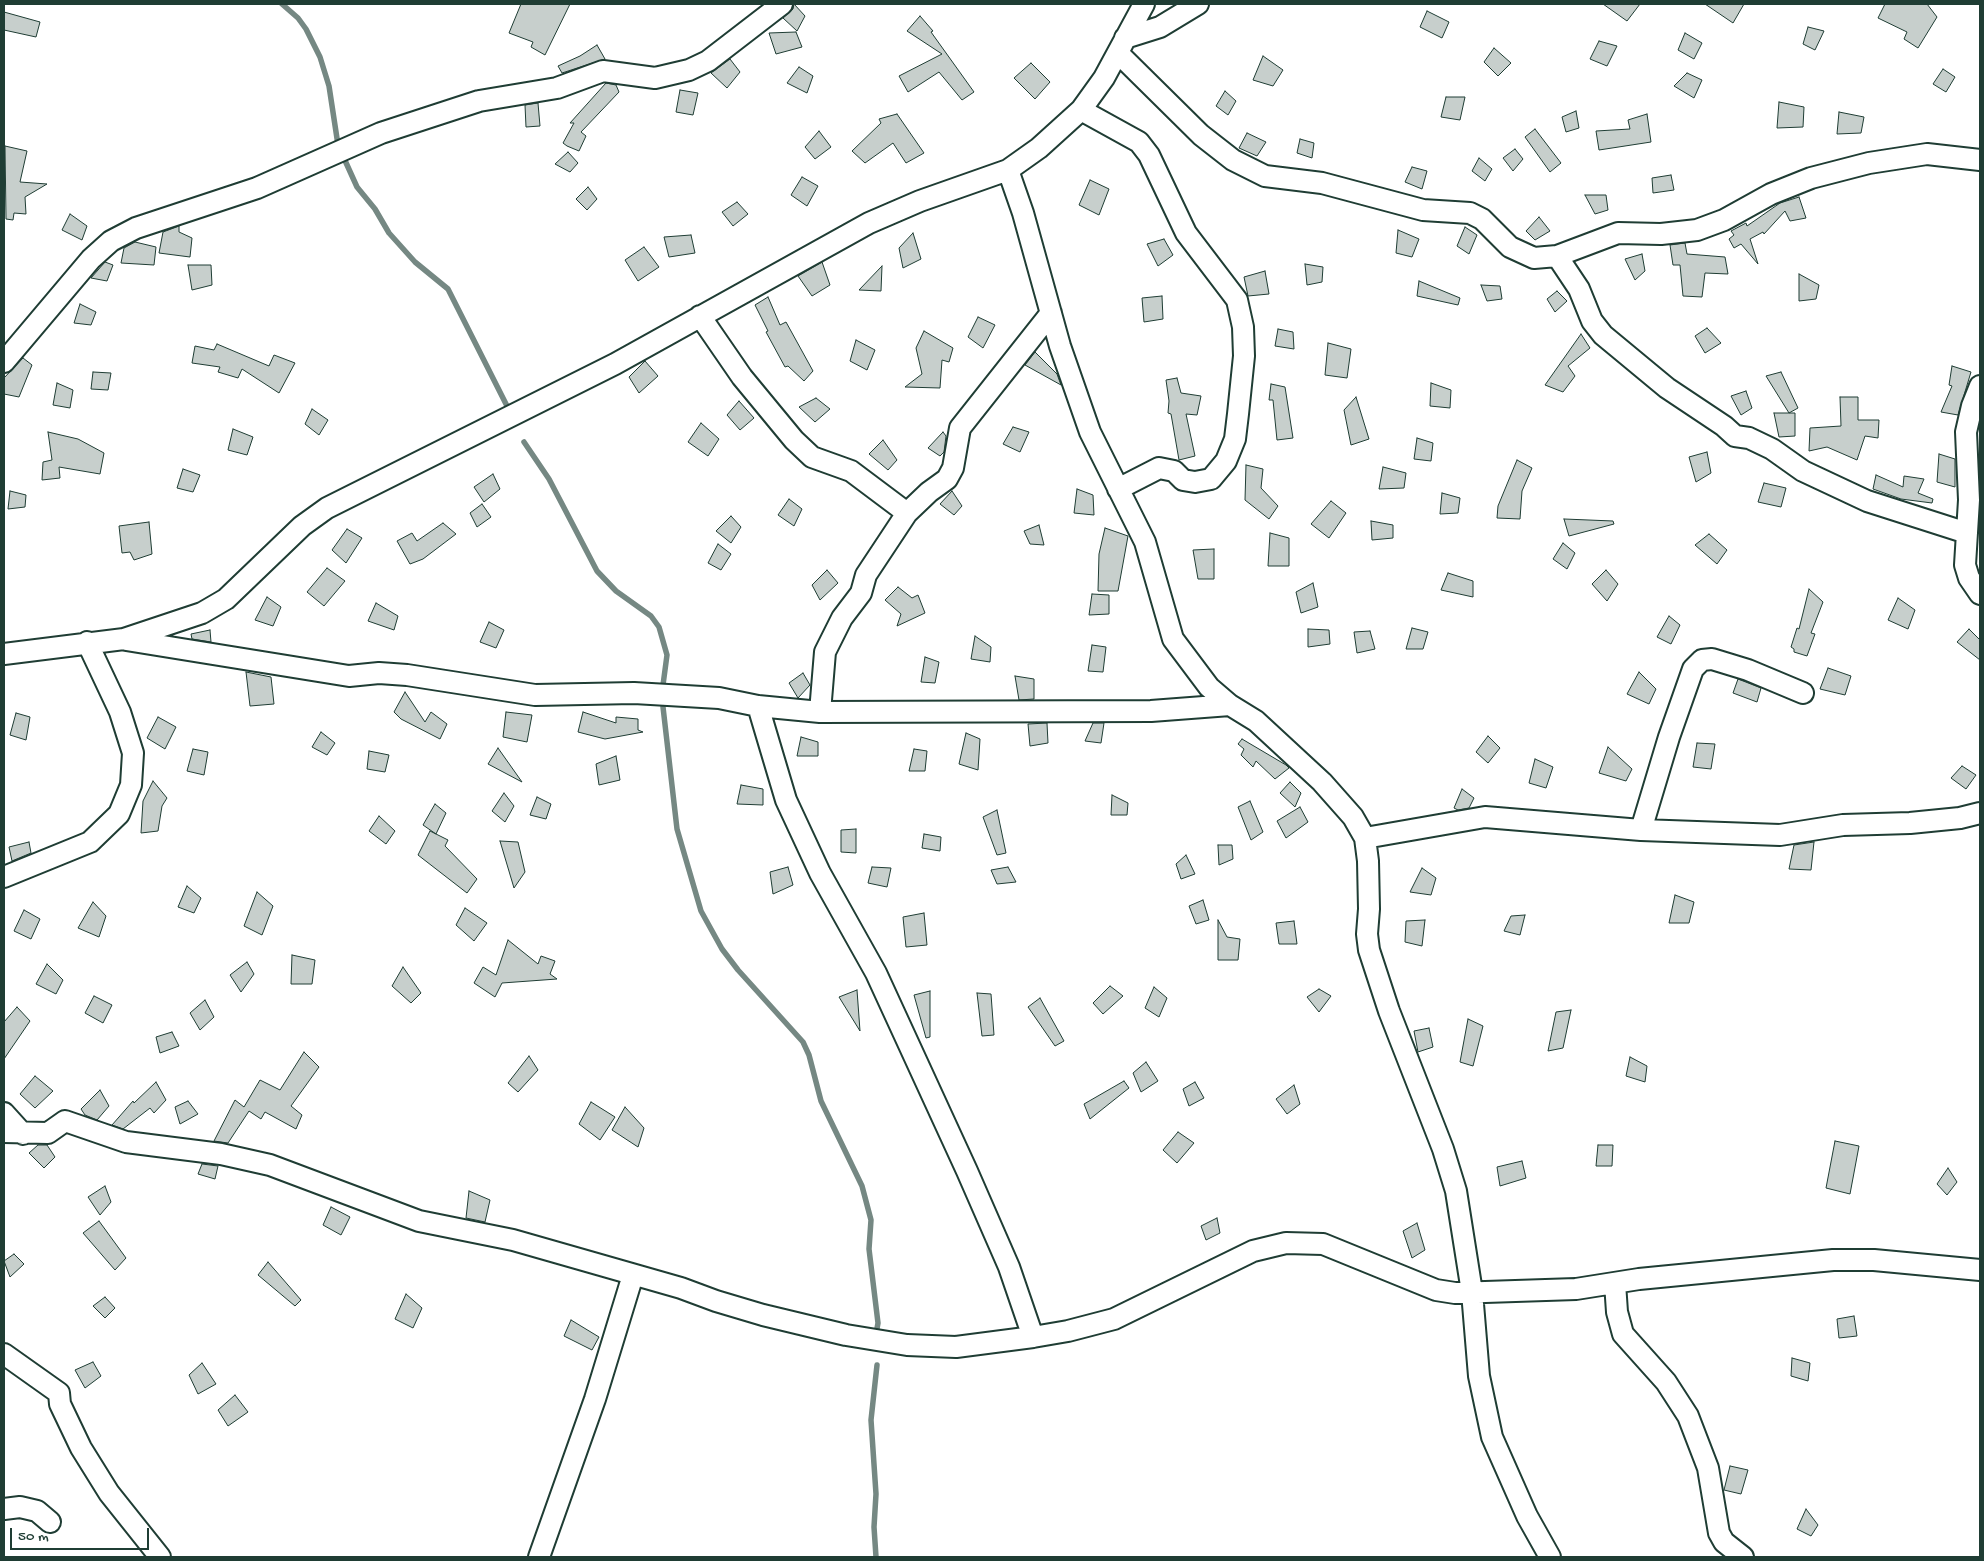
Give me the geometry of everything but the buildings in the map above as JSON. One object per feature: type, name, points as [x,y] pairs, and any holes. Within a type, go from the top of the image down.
[{"type":"street","points":[[4,362],[91,259],[111,241],[136,228],[256,188],[381,133],[479,101],[557,88],[603,71],[655,78],[689,70],[708,61],[782,4]]},
{"type":"street","points":[[4,654],[87,642],[124,639],[202,613],[226,599],[302,526],[327,508],[607,368],[869,223],[920,201],[1008,170],[1039,148],[1081,110],[1104,78],[1144,4]]},
{"type":"street","points":[[1122,46],[1198,4]]},
{"type":"street","points":[[1122,46],[1201,135],[1233,160],[1264,176],[1322,183],[1423,210],[1470,213],[1482,219],[1510,247],[1534,258],[1557,256],[1618,234],[1661,234],[1697,230],[1724,220],[1771,194],[1811,178],[1869,163],[1927,154],[1980,160]]},
{"type":"street","points":[[1081,110],[1139,142],[1149,155],[1186,233],[1237,300],[1243,327],[1244,356],[1235,439],[1226,461],[1211,479],[1195,482],[1183,480],[1174,471],[1159,468],[1118,489]]},
{"type":"street","points":[[1008,170],[1060,346],[1090,432],[1145,542],[1173,639],[1209,688],[1230,705],[1256,721],[1322,782],[1353,818],[1365,838],[1368,860],[1369,909],[1367,934],[1369,950],[1389,1011],[1443,1149],[1456,1191],[1472,1292],[1479,1376],[1492,1437],[1528,1516],[1550,1557]]},
{"type":"street","points":[[1557,256],[1579,289],[1592,321],[1603,334],[1667,388],[1724,426],[1735,436],[1749,438],[1772,449],[1803,471],[1867,501],[1967,533]]},
{"type":"street","points":[[820,712],[825,652],[832,634],[861,593],[866,575],[908,513],[947,479],[953,468],[960,428],[1051,313]]},
{"type":"street","points":[[700,316],[742,377],[794,440],[812,457],[851,471],[908,513]]},
{"type":"street","points":[[1980,386],[1972,406],[1966,432],[1970,500],[1966,565],[1968,578],[1980,594]]},
{"type":"street","points":[[124,639],[349,676],[379,673],[407,675],[535,695],[634,693],[719,698],[758,706],[820,712],[1151,710],[1230,705]]},
{"type":"street","points":[[4,877],[90,842],[119,814],[131,785],[132,753],[120,712],[87,642]]},
{"type":"street","points":[[1641,830],[1669,737],[1693,669],[1702,660],[1712,659],[1748,670],[1803,694]]},
{"type":"street","points":[[758,706],[786,800],[820,873],[876,973],[967,1171],[1008,1267],[1033,1337]]},
{"type":"street","points":[[1365,838],[1485,818],[1641,830],[1780,835],[1843,825],[1910,823],[1960,818],[1980,813]]},
{"type":"street","points":[[4,1114],[13,1133],[48,1133],[65,1121],[126,1142],[221,1154],[270,1166],[419,1221],[513,1240],[681,1288],[763,1315],[846,1335],[907,1345],[956,1347],[1068,1331],[1114,1318],[1253,1251],[1286,1243],[1323,1244],[1436,1290],[1455,1293],[1576,1288],[1719,1270],[1833,1260],[1874,1260],[1980,1270]]},
{"type":"street","points":[[539,1557],[595,1399],[633,1275]]},
{"type":"street","points":[[1615,1283],[1617,1312],[1623,1334],[1666,1382],[1688,1416],[1708,1468],[1719,1533],[1724,1542],[1743,1557]]},
{"type":"street","points":[[4,1354],[59,1393],[60,1404],[81,1448],[109,1493],[160,1557]]},
{"type":"street","points":[[4,1509],[20,1507],[37,1511],[50,1522]]},
{"type":"waterway","points":[[282,4],[298,18],[306,29],[320,57],[329,86],[338,145],[357,187],[375,209],[389,233],[415,262],[448,289],[507,406]]},
{"type":"waterway","points":[[524,442],[549,479],[597,571],[616,591],[651,616],[659,627],[667,655],[663,685]]},
{"type":"waterway","points":[[663,707],[677,829],[701,911],[722,949],[738,970],[803,1042],[809,1055],[821,1101],[862,1186],[871,1220],[869,1249],[878,1323],[876,1334]]},
{"type":"waterway","points":[[876,1557],[874,1527],[876,1494],[871,1420],[877,1365]]}]
